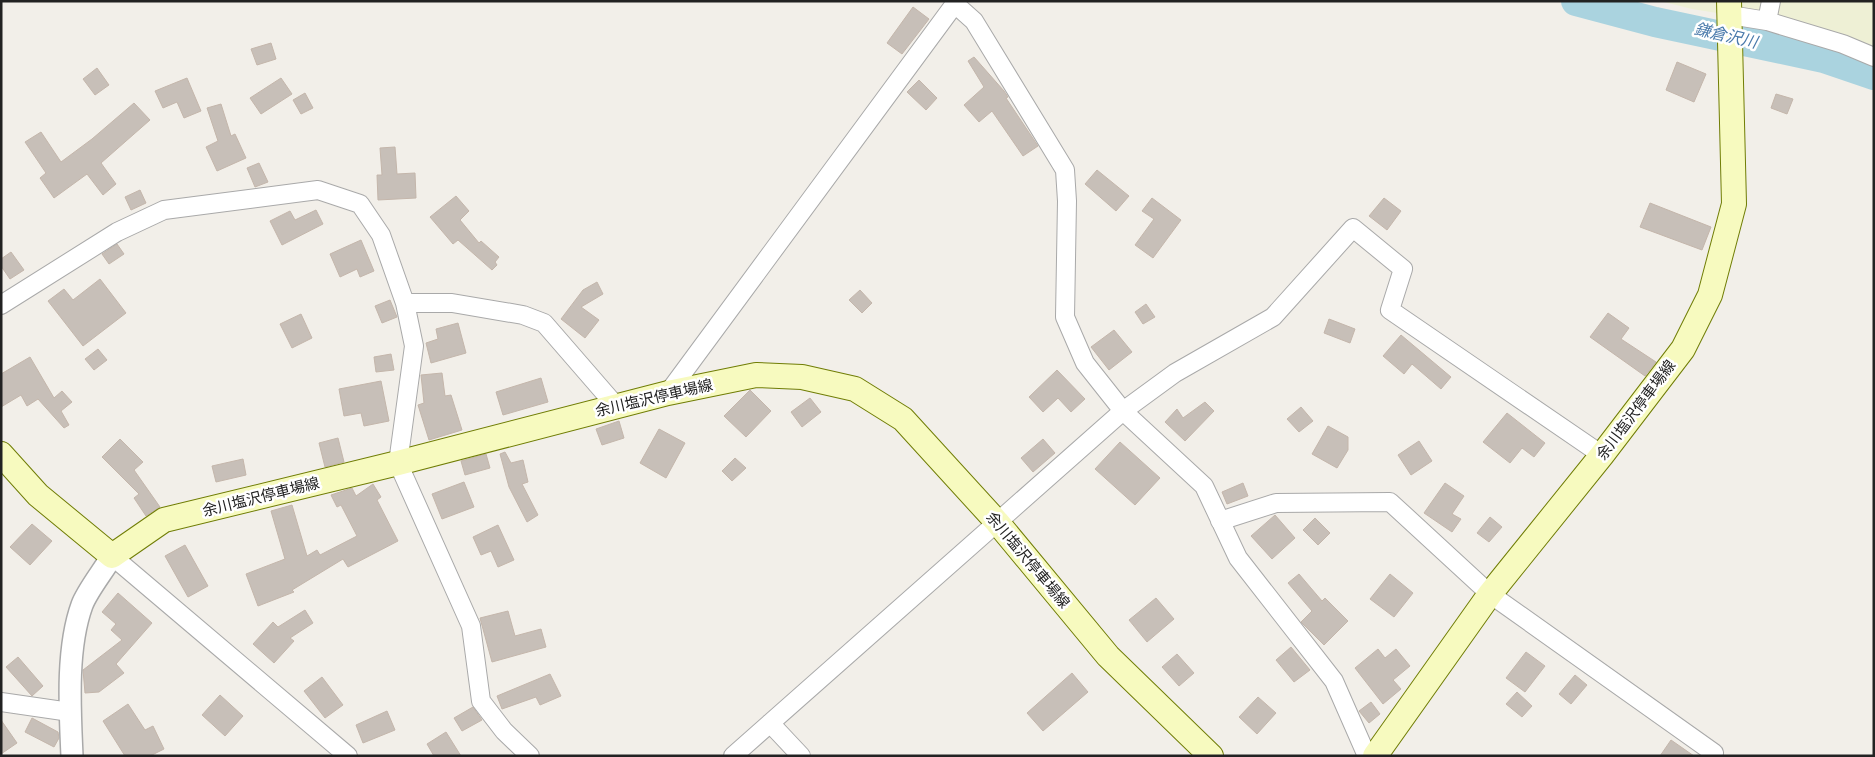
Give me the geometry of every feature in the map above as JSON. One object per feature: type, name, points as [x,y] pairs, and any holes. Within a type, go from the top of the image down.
[{"type":"main road","name":"余川塩沢停車場線","points":[[1375,756],[1490,594],[1602,455],[1682,349],[1710,295],[1734,204],[1730,8]]},
{"type":"main road","name":"余川塩沢停車場線","points":[[112,556],[164,520],[398,463],[668,393],[756,376],[802,377],[855,389],[903,419],[997,522],[1108,656],[1212,756]]},
{"type":"main road","points":[[1,454],[38,495],[112,556]]},
{"type":"street","points":[[1767,21],[1771,1]]},
{"type":"street","points":[[668,393],[956,2],[974,21],[1065,170],[1067,201],[1065,317],[1085,363],[1123,411],[1204,486],[1238,558],[1334,681],[1367,756]]},
{"type":"street","points":[[1730,8],[1842,44],[1874,57]]},
{"type":"street","points":[[1,304],[117,232],[164,210],[318,190],[360,204],[381,235],[405,303],[414,346],[398,463],[471,626],[481,701],[504,731],[530,756]]},
{"type":"street","points":[[732,756],[1123,411],[1175,373],[1273,317],[1353,228],[1402,269],[1390,310],[1602,455]]},
{"type":"street","points":[[405,303],[452,302],[523,315],[544,323],[616,406]]},
{"type":"street","points":[[1220,521],[1276,503],[1390,502],[1490,594],[1714,753],[1712,756]]},
{"type":"street","points":[[72,756],[70,712],[74,639],[82,604],[112,556],[348,756]]},
{"type":"street","points":[[1,702],[70,712]]},
{"type":"street","points":[[770,723],[801,756]]},
{"type":"green space","points":[[1660,1],[1874,1],[1874,57],[1767,21],[1692,9]]},
{"type":"building","points":[[913,7],[929,19],[902,54],[887,43]]},
{"type":"building","points":[[271,43],[276,59],[257,65],[251,49]]},
{"type":"building","points":[[974,57],[1004,91],[1008,97],[1006,98],[1038,146],[1023,156],[992,111],[979,122],[964,105],[984,87],[968,61]]},
{"type":"building","points":[[1677,62],[1706,74],[1694,102],[1666,90]]},
{"type":"building","points":[[97,68],[109,85],[95,95],[83,79]]},
{"type":"building","points":[[187,78],[201,111],[184,118],[177,102],[163,108],[155,91]]},
{"type":"building","points":[[281,78],[292,94],[261,114],[250,98]]},
{"type":"building","points":[[919,80],[937,98],[926,110],[907,92]]},
{"type":"building","points":[[305,93],[313,108],[301,114],[293,100]]},
{"type":"building","points":[[1776,94],[1793,99],[1787,114],[1771,108]]},
{"type":"building","points":[[134,103],[150,120],[101,163],[116,184],[103,195],[87,174],[54,198],[40,178],[46,173],[25,142],[41,132],[61,162],[92,139]]},
{"type":"building","points":[[221,104],[231,136],[235,134],[246,158],[217,171],[206,147],[218,141],[207,108]]},
{"type":"building","points":[[395,147],[397,174],[415,173],[416,198],[378,200],[377,175],[382,175],[380,148]]},
{"type":"building","points":[[259,163],[268,182],[255,187],[247,168]]},
{"type":"building","points":[[1097,170],[1129,196],[1116,211],[1085,184]]},
{"type":"building","points":[[140,190],[146,203],[131,210],[125,197]]},
{"type":"building","points":[[456,196],[469,211],[460,220],[479,243],[481,241],[499,257],[495,262],[497,265],[492,270],[458,240],[453,244],[430,217]]},
{"type":"building","points":[[1152,198],[1181,220],[1153,258],[1135,245],[1154,219],[1142,211]]},
{"type":"building","points":[[1384,198],[1401,211],[1387,230],[1369,216]]},
{"type":"building","points":[[1650,203],[1711,227],[1702,250],[1640,227]]},
{"type":"building","points":[[316,210],[323,224],[282,245],[270,221],[290,211],[295,220]]},
{"type":"building","points":[[361,240],[374,271],[360,277],[357,269],[340,277],[330,254]]},
{"type":"building","points":[[117,244],[124,254],[109,264],[102,254]]},
{"type":"building","points":[[11,252],[24,270],[10,279],[1,266],[1,259]]},
{"type":"building","points":[[100,279],[126,313],[83,346],[48,301],[64,289],[73,300]]},
{"type":"building","points":[[597,282],[603,294],[581,307],[599,320],[585,338],[561,319],[583,290]]},
{"type":"building","points":[[860,290],[872,303],[862,313],[849,300]]},
{"type":"building","points":[[390,300],[397,317],[382,323],[375,306]]},
{"type":"building","points":[[1146,304],[1155,317],[1143,324],[1135,312]]},
{"type":"building","points":[[1608,313],[1629,328],[1621,339],[1656,362],[1645,376],[1590,337]]},
{"type":"building","points":[[301,314],[312,338],[292,348],[280,324]]},
{"type":"building","points":[[1329,319],[1355,329],[1350,343],[1324,333]]},
{"type":"building","points":[[458,323],[466,353],[431,363],[426,343],[438,339],[436,329]]},
{"type":"building","points":[[1114,330],[1132,352],[1109,370],[1091,347]]},
{"type":"building","points":[[1401,335],[1451,377],[1441,389],[1412,364],[1404,374],[1383,356]]},
{"type":"building","points":[[98,349],[107,360],[94,370],[85,359]]},
{"type":"building","points":[[391,354],[394,370],[376,372],[374,357]]},
{"type":"building","points":[[30,357],[54,398],[62,391],[72,402],[61,411],[69,425],[64,428],[38,399],[27,406],[21,395],[1,407],[1,374]]},
{"type":"building","points":[[1057,370],[1085,399],[1071,412],[1058,398],[1043,412],[1029,397]]},
{"type":"building","points":[[442,373],[445,396],[451,395],[462,430],[429,440],[418,405],[424,403],[421,375]]},
{"type":"building","points":[[541,378],[548,402],[503,415],[496,392]]},
{"type":"building","points":[[381,381],[389,421],[364,426],[361,413],[344,416],[339,389]]},
{"type":"building","points":[[750,390],[771,411],[746,437],[724,416]]},
{"type":"building","points":[[810,398],[821,412],[802,427],[791,412]]},
{"type":"building","points":[[1205,402],[1214,411],[1185,441],[1165,422],[1177,409],[1183,418]]},
{"type":"building","points":[[1301,407],[1313,421],[1299,432],[1287,419]]},
{"type":"building","points":[[1507,413],[1545,443],[1534,457],[1522,448],[1510,463],[1483,442]]},
{"type":"building","points":[[619,421],[624,438],[602,445],[596,429]]},
{"type":"building","points":[[1328,426],[1348,437],[1348,450],[1337,468],[1312,454]]},
{"type":"building","points":[[659,429],[685,443],[666,478],[640,463]]},
{"type":"building","points":[[338,438],[344,462],[325,467],[319,443]]},
{"type":"building","points":[[120,439],[143,462],[134,470],[160,507],[146,516],[134,498],[139,494],[102,457]]},
{"type":"building","points":[[1043,439],[1055,453],[1033,472],[1021,458]]},
{"type":"building","points":[[1419,441],[1432,461],[1411,475],[1398,455]]},
{"type":"building","points":[[1120,442],[1160,478],[1135,505],[1095,469]]},
{"type":"building","points":[[505,452],[511,463],[523,460],[528,482],[522,484],[538,515],[527,522],[509,487],[500,454]]},
{"type":"building","points":[[486,454],[490,468],[465,475],[461,461]]},
{"type":"building","points":[[735,458],[746,468],[732,481],[722,471]]},
{"type":"building","points":[[243,459],[246,475],[216,482],[212,466]]},
{"type":"building","points":[[464,482],[474,507],[442,519],[432,494]]},
{"type":"building","points":[[1243,483],[1248,496],[1227,504],[1222,492]]},
{"type":"building","points":[[1445,483],[1464,496],[1452,514],[1461,519],[1452,532],[1424,513]]},
{"type":"building","points":[[373,484],[381,497],[377,500],[398,541],[348,567],[343,559],[292,590],[294,592],[258,606],[246,574],[285,559],[271,511],[292,505],[307,556],[317,550],[320,555],[357,536],[341,505],[337,507],[331,495],[352,488],[356,496]]},
{"type":"building","points":[[1275,515],[1295,538],[1272,559],[1251,536]]},
{"type":"building","points":[[1490,517],[1502,527],[1489,542],[1477,533]]},
{"type":"building","points":[[1315,518],[1330,533],[1318,545],[1303,530]]},
{"type":"building","points":[[32,524],[52,541],[30,565],[10,547]]},
{"type":"building","points":[[498,525],[514,560],[498,567],[491,551],[481,555],[473,537]]},
{"type":"building","points":[[185,545],[208,586],[188,597],[165,556]]},
{"type":"building","points":[[1299,574],[1322,601],[1325,598],[1348,621],[1324,645],[1301,622],[1312,611],[1288,583]]},
{"type":"building","points":[[1390,574],[1413,593],[1394,617],[1370,599]]},
{"type":"building","points":[[118,593],[152,623],[116,664],[124,673],[99,692],[85,693],[83,670],[122,640],[111,630],[116,624],[102,612]]},
{"type":"building","points":[[1156,598],[1174,619],[1147,642],[1129,620]]},
{"type":"building","points":[[305,610],[313,623],[290,638],[294,641],[274,663],[253,644],[273,622],[278,627]]},
{"type":"building","points":[[508,611],[515,636],[541,629],[546,647],[492,662],[480,618]]},
{"type":"building","points":[[1291,647],[1310,670],[1294,682],[1276,660]]},
{"type":"building","points":[[1378,649],[1385,658],[1396,649],[1410,666],[1393,680],[1401,689],[1383,704],[1355,668]]},
{"type":"building","points":[[1526,652],[1545,666],[1525,692],[1506,678]]},
{"type":"building","points":[[1177,654],[1194,673],[1179,686],[1162,667]]},
{"type":"building","points":[[18,657],[43,686],[32,696],[6,667]]},
{"type":"building","points":[[1072,673],[1088,692],[1043,731],[1027,713]]},
{"type":"building","points":[[550,674],[561,696],[540,705],[536,697],[502,709],[497,696]]},
{"type":"building","points":[[1575,675],[1587,685],[1571,704],[1559,694]]},
{"type":"building","points":[[322,677],[343,705],[325,718],[304,691]]},
{"type":"building","points":[[1517,692],[1532,706],[1522,717],[1506,704]]},
{"type":"building","points":[[220,695],[243,716],[225,736],[202,715]]},
{"type":"building","points":[[1258,697],[1276,713],[1257,734],[1239,717]]},
{"type":"building","points":[[1371,702],[1380,714],[1369,723],[1359,711]]},
{"type":"building","points":[[128,704],[145,730],[153,726],[164,749],[150,756],[125,756],[103,721]]},
{"type":"building","points":[[473,707],[482,720],[462,731],[454,718]]},
{"type":"building","points":[[387,711],[395,730],[363,743],[356,725]]},
{"type":"building","points":[[32,718],[58,732],[59,738],[54,747],[25,732]]},
{"type":"building","points":[[1,720],[17,743],[1,754]]},
{"type":"building","points":[[446,732],[461,756],[434,756],[427,744]]},
{"type":"building","points":[[1671,740],[1694,756],[1660,756]]},
{"type":"waterway","name":"鎌倉沢川","points":[[1576,1],[1655,22],[1824,58],[1874,75]]}]
